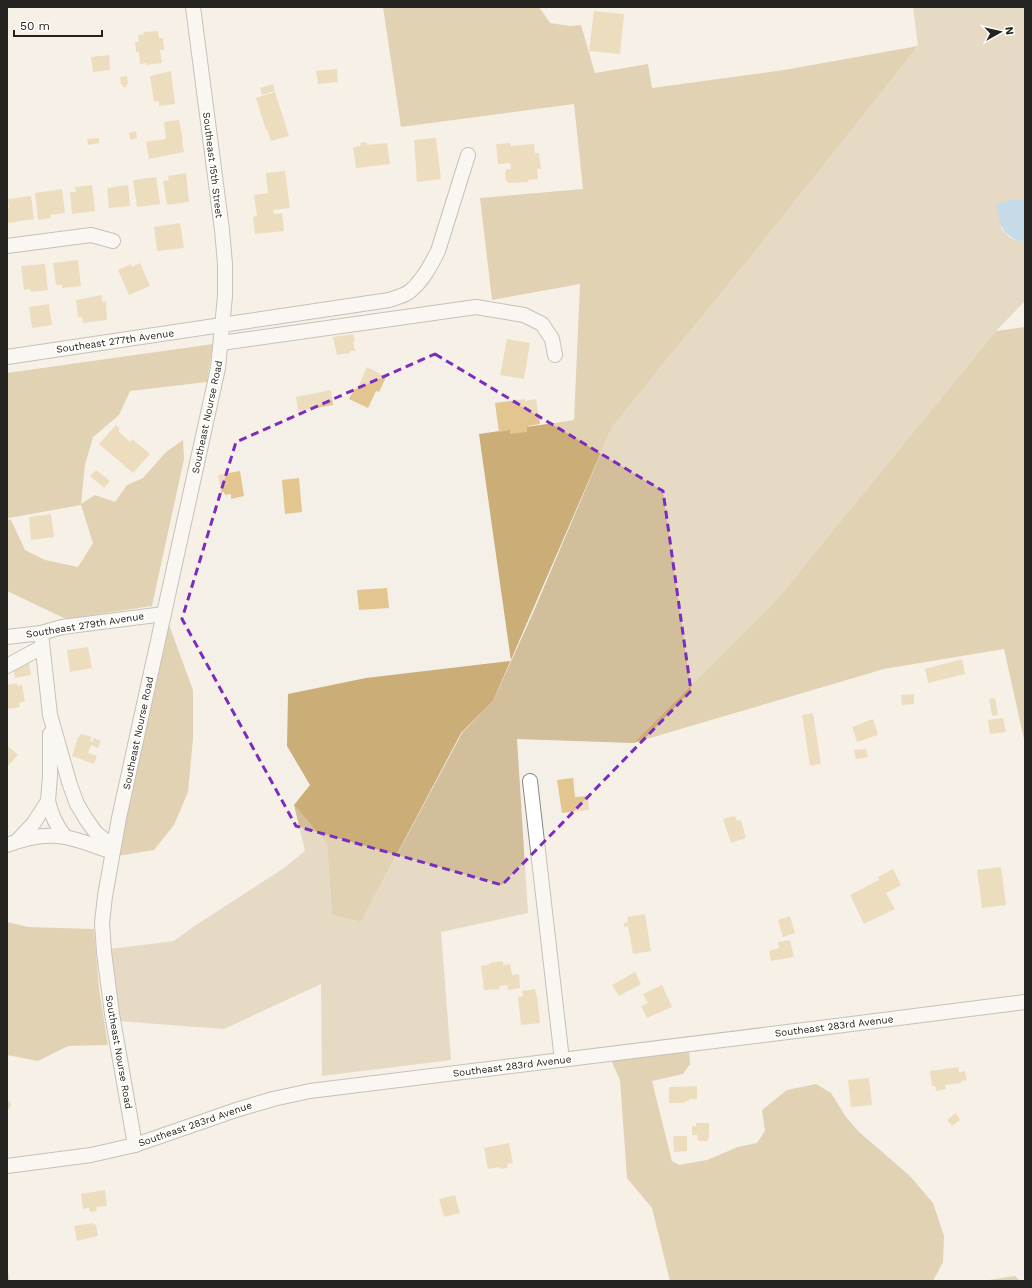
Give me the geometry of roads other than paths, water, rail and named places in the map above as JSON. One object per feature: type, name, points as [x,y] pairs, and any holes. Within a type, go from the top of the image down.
[{"type":"street","name":"Southeast 15th Street","points":[[193,7],[222,230],[225,264],[223,324]]},
{"type":"street","name":"Southeast 277th Avenue","points":[[7,357],[389,300],[409,292],[419,282],[431,265],[438,251],[468,155]]},
{"type":"street","points":[[7,246],[91,235],[113,241]]},
{"type":"street","points":[[221,343],[476,307],[524,315],[542,324],[552,339],[555,355]]},
{"type":"street","name":"Southeast Nourse Road","points":[[135,1145],[112,1014],[102,923],[113,849],[218,368],[223,324]]},
{"type":"street","name":"Southeast 279th Avenue","points":[[7,637],[41,640],[62,627],[164,614]]},
{"type":"street","points":[[7,666],[41,640]]},
{"type":"street","points":[[41,640],[50,715],[50,776],[48,801],[54,821],[65,837]]},
{"type":"street","points":[[50,715],[77,804],[96,833],[113,849]]},
{"type":"street","points":[[530,781],[562,1060]]},
{"type":"street","points":[[12,843],[32,824],[48,801]]},
{"type":"street","points":[[12,843],[38,836],[65,837],[113,849]]},
{"type":"street","name":"Southeast 283rd Avenue","points":[[7,1166],[91,1155],[135,1145],[236,1110],[273,1099],[310,1091],[1025,1002]]},
{"type":"water","points":[[1011,200],[1025,200],[1025,239],[1020,242],[1008,235],[1000,223],[996,204]]}]
